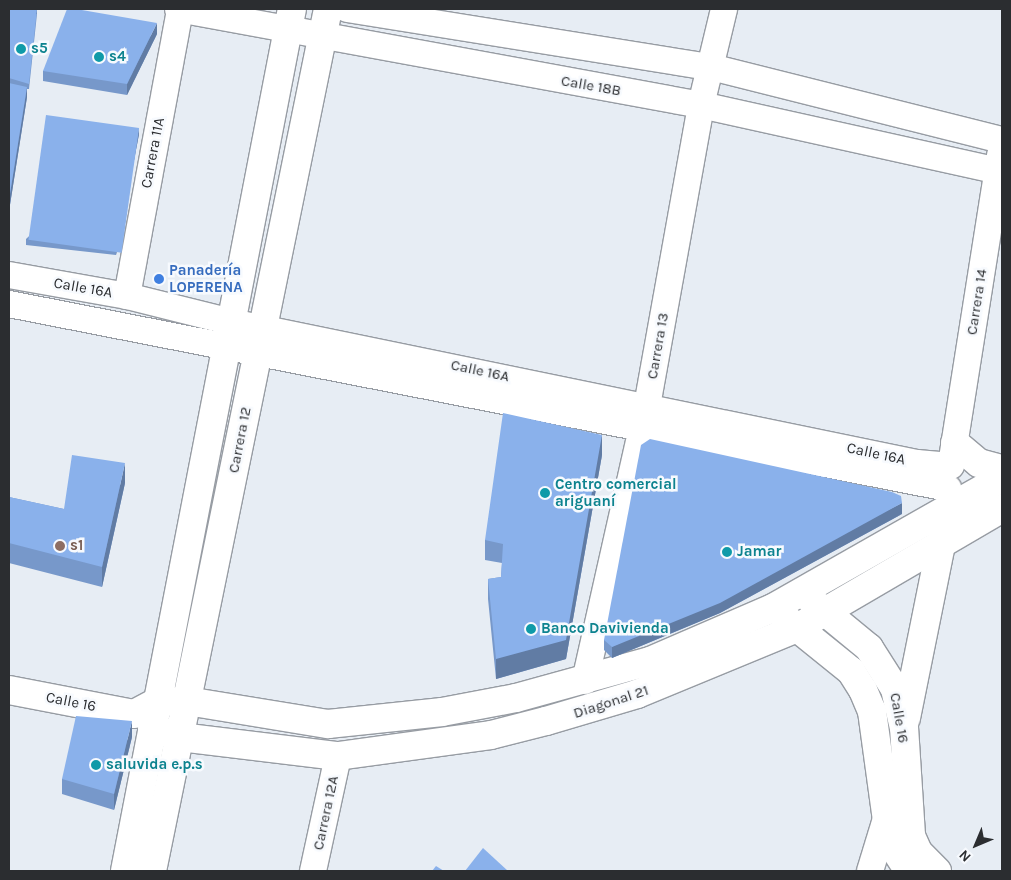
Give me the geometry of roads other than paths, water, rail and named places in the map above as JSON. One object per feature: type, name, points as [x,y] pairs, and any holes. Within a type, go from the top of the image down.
[{"type":"main road","name":"Carrera 12","points":[[152,871],[328,9]]},
{"type":"main road","name":"Carrera 12","points":[[126,871],[148,715],[231,322],[290,20]]},
{"type":"main road","points":[[950,477],[979,463],[1002,469]]},
{"type":"main road","name":"Diagonal 21","points":[[148,715],[187,701],[328,724],[442,712],[585,681],[650,660],[773,608],[801,594],[950,477],[1002,478]]},
{"type":"main road","name":"Diagonal 21","points":[[148,715],[180,737],[338,756],[491,735],[585,711],[674,680],[797,628],[942,539],[1002,508]]},
{"type":"main road","points":[[904,727],[942,539]]},
{"type":"main road","name":"Calle 16","points":[[801,594],[826,611],[869,648],[885,669],[895,689],[904,727],[910,836],[918,852],[937,871]]},
{"type":"main road","name":"Calle 16","points":[[773,608],[851,671],[866,697],[872,711],[885,822],[896,855],[908,871]]},
{"type":"main road","name":"Calle 16","points":[[9,690],[148,715]]},
{"type":"street","name":"Calle 18B","points":[[179,9],[290,20],[323,38],[701,106],[1000,172]]},
{"type":"street","name":"Carrera 11A","points":[[127,296],[179,9]]},
{"type":"street","points":[[347,9],[711,67],[1002,139]]},
{"type":"street","name":"Carrera 13","points":[[585,681],[644,418],[701,106],[724,9]]},
{"type":"street","name":"Carrera 14","points":[[950,477],[1000,172],[1002,139]]},
{"type":"street","name":"Calle 16A","points":[[9,275],[127,296],[644,418]]},
{"type":"street","name":"Calle 16A","points":[[9,304],[257,356],[644,418],[950,477]]},
{"type":"street","name":"Carrera 12A","points":[[313,871],[338,756]]},
{"type":"street","points":[[870,871],[885,822]]},
{"type":"place","name":"s5","points":[[21,49]]},
{"type":"place","name":"s4","points":[[99,57]]},
{"type":"place","name":"Panadería LOPERENA","points":[[159,279]]},
{"type":"place","name":"Centro comercial ariguaní","points":[[545,493]]},
{"type":"place","name":"s1","points":[[60,546]]},
{"type":"place","name":"Jamar","points":[[727,552]]},
{"type":"place","name":"Banco Davivienda","points":[[531,629]]},
{"type":"place","name":"saluvida e.p.s","points":[[96,765]]}]
